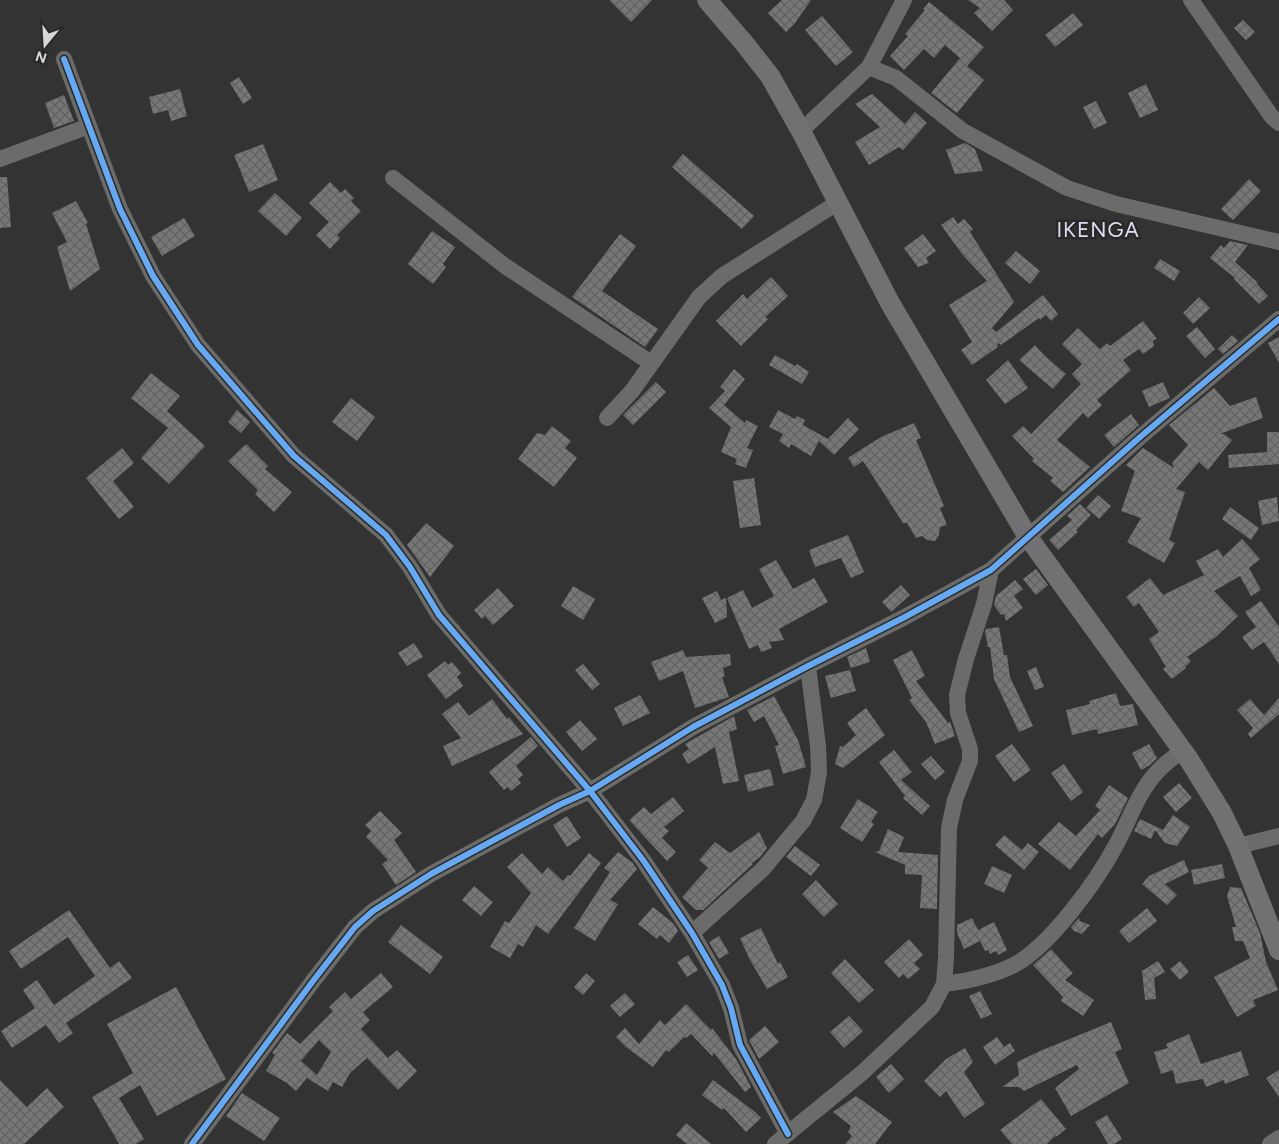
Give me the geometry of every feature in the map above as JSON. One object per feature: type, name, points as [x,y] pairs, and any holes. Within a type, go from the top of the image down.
[{"type":"main road","points":[[711,2],[770,76],[890,303],[1028,537],[1183,750],[1222,813],[1238,846],[1279,950]]},
{"type":"street","points":[[800,131],[869,67],[904,0]]},
{"type":"street","points":[[1191,0],[1272,117],[1279,123]]},
{"type":"street","points":[[64,59],[120,209],[153,276],[198,346],[294,456],[386,535],[410,567],[436,611],[590,792],[643,860],[692,933],[722,986],[731,1008],[740,1045],[782,1139],[862,1073],[932,1008],[944,984],[949,828],[955,800],[970,762],[970,749],[958,713],[957,695],[966,659],[984,604],[991,570]]},
{"type":"street","points":[[869,67],[896,78],[963,131],[1067,188],[1116,204],[1279,242]]},
{"type":"street","points":[[0,159],[89,126]]},
{"type":"street","points":[[393,178],[505,266],[651,364]]},
{"type":"street","points":[[607,418],[632,391],[698,297],[722,276],[837,203]]},
{"type":"street","points":[[192,1144],[313,981],[355,927],[373,911],[440,869],[559,805],[590,792],[693,727],[991,570],[1132,444],[1279,319]]},
{"type":"street","points":[[692,933],[763,869],[803,821],[814,800],[819,772],[818,746],[808,666]]},
{"type":"street","points":[[944,984],[966,982],[1015,965],[1044,942],[1091,887],[1116,846],[1147,785],[1157,772],[1183,750]]},
{"type":"street","points":[[1238,846],[1279,836]]},
{"type":"street","points":[[1270,1144],[1279,1138]]},
{"type":"building","points":[[609,0],[652,0],[631,22]]},
{"type":"building","points":[[782,0],[811,0],[795,23],[786,32],[768,13]]},
{"type":"building","points":[[968,0],[1004,0],[1013,10],[992,31],[974,13],[980,8]]},
{"type":"building","points":[[929,2],[984,47],[967,66],[984,80],[957,113],[931,93],[960,58],[945,45],[934,58],[924,49],[904,70],[890,56],[908,36],[905,34],[925,10],[923,9]]},
{"type":"building","points":[[1073,13],[1083,25],[1055,47],[1045,35]]},
{"type":"building","points":[[822,16],[853,52],[836,66],[805,30]]},
{"type":"building","points":[[1243,20],[1255,32],[1246,40],[1234,28]]},
{"type":"building","points":[[239,77],[252,98],[243,104],[230,83]]},
{"type":"building","points":[[1146,84],[1158,110],[1140,118],[1128,93]]},
{"type":"building","points":[[180,89],[187,116],[171,121],[168,110],[153,114],[149,97]]},
{"type":"building","points":[[872,94],[905,124],[915,112],[927,123],[903,150],[899,147],[869,165],[855,142],[880,127],[855,104]]},
{"type":"building","points":[[64,95],[74,121],[54,128],[45,103]]},
{"type":"building","points":[[1096,101],[1107,123],[1094,129],[1083,107]]},
{"type":"building","points":[[965,143],[975,149],[983,171],[955,174],[946,150]]},
{"type":"building","points":[[263,144],[278,180],[249,192],[234,155]]},
{"type":"building","points":[[683,154],[754,216],[742,229],[672,167]]},
{"type":"building","points":[[0,177],[7,177],[11,227],[0,228]]},
{"type":"building","points":[[1249,179],[1261,191],[1233,220],[1221,209]]},
{"type":"building","points":[[330,182],[341,193],[345,189],[354,198],[351,201],[361,211],[337,235],[340,238],[330,249],[316,235],[329,222],[309,203]]},
{"type":"building","points":[[275,193],[302,218],[286,236],[258,211]]},
{"type":"building","points":[[76,201],[88,223],[86,224],[100,269],[70,291],[57,247],[67,242],[52,213]]},
{"type":"building","points":[[953,217],[958,224],[964,219],[973,229],[970,232],[1014,302],[992,328],[996,332],[1043,295],[1058,314],[1051,321],[1046,315],[1040,320],[1039,318],[1001,345],[999,343],[998,347],[972,365],[961,350],[972,342],[949,305],[987,281],[962,254],[941,225]]},
{"type":"building","points":[[184,218],[195,236],[162,256],[151,237]]},
{"type":"building","points":[[432,231],[455,247],[443,264],[446,267],[433,284],[408,264]]},
{"type":"building","points":[[620,234],[636,246],[602,291],[658,329],[645,347],[572,297]]},
{"type":"building","points":[[923,234],[936,251],[926,258],[929,263],[918,267],[904,248]]},
{"type":"building","points":[[1230,241],[1248,245],[1235,262],[1258,283],[1268,296],[1259,304],[1235,278],[1210,258],[1221,245],[1224,248]]},
{"type":"building","points":[[1016,251],[1040,271],[1030,284],[1005,263]]},
{"type":"building","points":[[1160,259],[1180,271],[1174,281],[1154,268]]},
{"type":"building","points":[[771,277],[788,296],[765,317],[768,319],[741,346],[716,321],[743,294],[747,299]]},
{"type":"building","points":[[1199,297],[1210,308],[1193,324],[1183,313]]},
{"type":"building","points":[[1143,321],[1157,339],[1153,340],[1154,346],[1143,354],[1139,349],[1123,360],[1131,370],[1097,400],[1102,405],[1088,418],[1083,413],[1057,440],[1090,467],[1063,492],[1050,481],[1053,478],[1032,461],[1034,459],[1012,436],[1023,426],[1031,434],[1081,384],[1072,374],[1082,364],[1062,344],[1078,328],[1100,349],[1107,343],[1110,346]]},
{"type":"building","points":[[1197,327],[1215,349],[1205,358],[1186,336]]},
{"type":"building","points":[[1232,335],[1238,341],[1223,354],[1218,349]]},
{"type":"building","points":[[1279,337],[1279,363],[1268,343]]},
{"type":"building","points":[[1035,345],[1066,374],[1053,389],[1019,360]]},
{"type":"building","points":[[775,355],[795,366],[797,364],[809,372],[802,384],[769,365]]},
{"type":"building","points":[[1008,360],[1028,388],[1005,404],[986,380]]},
{"type":"building","points":[[734,369],[745,379],[724,405],[745,423],[746,420],[758,426],[747,448],[753,450],[746,468],[735,464],[737,459],[721,452],[731,427],[709,408],[725,391],[720,387]]},
{"type":"building","points":[[151,373],[180,396],[167,411],[205,446],[169,484],[141,458],[168,428],[131,398]]},
{"type":"building","points":[[656,382],[666,392],[633,425],[623,415]]},
{"type":"building","points":[[1163,382],[1170,398],[1149,407],[1142,391]]},
{"type":"building","points":[[1214,388],[1230,406],[1256,397],[1263,418],[1220,434],[1224,434],[1232,440],[1208,470],[1199,462],[1176,489],[1185,492],[1169,540],[1175,543],[1164,563],[1127,542],[1141,518],[1121,511],[1135,471],[1126,465],[1143,448],[1174,468],[1172,463],[1188,445],[1169,425]]},
{"type":"building","points":[[351,398],[375,417],[357,441],[332,422]]},
{"type":"building","points":[[237,410],[250,422],[241,433],[228,422]]},
{"type":"building","points":[[778,410],[795,419],[797,416],[805,420],[803,425],[828,439],[848,418],[859,429],[834,455],[819,441],[811,456],[791,444],[789,448],[779,441],[783,434],[769,427]]},
{"type":"building","points":[[1131,414],[1139,425],[1114,447],[1104,435]]},
{"type":"building","points":[[914,423],[921,438],[916,440],[944,506],[940,508],[947,525],[940,527],[939,535],[935,541],[927,540],[922,536],[916,538],[907,523],[903,523],[863,461],[854,467],[848,458],[881,437]]},
{"type":"building","points":[[552,426],[571,441],[565,448],[577,458],[554,487],[518,459],[537,433],[545,435]]},
{"type":"building","points":[[1267,432],[1279,432],[1279,464],[1229,468],[1228,455],[1267,452]]},
{"type":"building","points":[[246,444],[268,466],[265,469],[292,492],[274,512],[255,494],[258,490],[228,461]]},
{"type":"building","points":[[122,448],[134,463],[113,481],[134,507],[119,519],[86,478]]},
{"type":"building","points":[[754,478],[761,525],[740,528],[733,481]]},
{"type":"building","points":[[1098,495],[1111,506],[1099,519],[1086,508]]},
{"type":"building","points":[[1277,497],[1279,521],[1262,525],[1258,501]]},
{"type":"building","points":[[1080,504],[1091,515],[1076,530],[1078,532],[1058,550],[1049,540],[1072,520],[1067,516]]},
{"type":"building","points":[[1230,507],[1259,528],[1251,540],[1222,519]]},
{"type":"building","points":[[426,523],[454,546],[430,577],[407,545]]},
{"type":"building","points":[[848,535],[864,572],[851,578],[841,558],[815,567],[809,550]]},
{"type":"building","points":[[1242,539],[1260,559],[1249,568],[1261,590],[1251,596],[1240,576],[1214,591],[1238,616],[1217,636],[1187,657],[1191,661],[1186,668],[1172,679],[1163,669],[1166,667],[1149,639],[1159,632],[1139,603],[1134,607],[1126,597],[1150,578],[1163,595],[1204,575],[1196,561],[1218,549],[1223,557]]},
{"type":"building","points":[[776,560],[793,589],[814,578],[828,602],[779,629],[784,640],[769,642],[772,648],[761,652],[758,645],[749,649],[727,598],[743,590],[752,608],[774,596],[759,569]]},
{"type":"building","points":[[1036,569],[1048,585],[1036,595],[1023,579]]},
{"type":"building","points":[[1015,580],[1023,589],[1014,596],[1023,608],[1006,621],[1004,614],[1001,615],[994,605],[996,596]]},
{"type":"building","points":[[901,585],[910,595],[891,612],[882,602]]},
{"type":"building","points":[[573,586],[595,599],[583,620],[561,606]]},
{"type":"building","points":[[498,588],[514,606],[493,625],[485,616],[482,619],[474,610]]},
{"type":"building","points":[[717,591],[721,600],[726,598],[727,617],[715,623],[702,598]]},
{"type":"building","points":[[1261,601],[1279,627],[1279,664],[1264,642],[1252,650],[1242,637],[1256,627],[1245,612]]},
{"type":"building","points":[[999,627],[1004,655],[1007,655],[1010,677],[1033,726],[1019,732],[994,679],[990,647],[988,647],[985,632],[986,629]]},
{"type":"building","points":[[414,643],[423,657],[407,666],[398,653]]},
{"type":"building","points":[[866,648],[870,662],[851,668],[847,657]]},
{"type":"building","points":[[683,650],[686,657],[730,654],[731,665],[723,668],[725,677],[722,677],[729,697],[695,708],[683,671],[659,681],[651,662]]},
{"type":"building","points":[[912,650],[925,676],[916,681],[948,723],[950,722],[955,736],[935,744],[926,722],[909,700],[912,698],[893,660]]},
{"type":"building","points":[[445,661],[448,665],[452,662],[461,673],[457,677],[463,686],[446,699],[427,675]]},
{"type":"building","points":[[583,664],[600,684],[592,690],[575,670]]},
{"type":"building","points":[[1036,667],[1044,687],[1035,690],[1027,671]]},
{"type":"building","points":[[850,670],[856,691],[831,698],[825,676]]},
{"type":"building","points":[[1116,693],[1120,706],[1133,704],[1138,725],[1098,734],[1097,729],[1072,735],[1066,710],[1090,704],[1089,701]]},
{"type":"building","points":[[640,695],[650,713],[623,726],[614,708]]},
{"type":"building","points":[[774,696],[798,740],[806,767],[783,774],[775,746],[779,745],[764,716],[754,722],[747,710]]},
{"type":"building","points":[[1279,698],[1279,714],[1251,738],[1248,734],[1253,728],[1237,710],[1250,699],[1264,715]]},
{"type":"building","points":[[492,699],[507,719],[509,717],[523,734],[452,766],[443,746],[461,738],[442,714],[458,702],[469,716]]},
{"type":"building","points":[[866,708],[885,735],[843,768],[835,764],[840,746],[843,747],[856,735],[847,723]]},
{"type":"building","points":[[734,716],[737,729],[729,732],[739,781],[723,784],[715,747],[688,764],[682,754],[689,749],[685,744]]},
{"type":"building","points":[[580,720],[597,739],[582,751],[566,732]]},
{"type":"building","points":[[531,737],[538,746],[516,766],[523,775],[518,779],[521,783],[511,791],[508,787],[504,790],[489,772]]},
{"type":"building","points":[[1012,744],[1031,770],[1014,782],[995,756]]},
{"type":"building","points":[[1149,744],[1157,758],[1141,770],[1132,753]]},
{"type":"building","points":[[894,750],[912,772],[901,780],[930,806],[922,815],[903,798],[905,796],[879,762]]},
{"type":"building","points":[[931,756],[945,772],[935,780],[921,764]]},
{"type":"building","points":[[1064,764],[1083,792],[1071,801],[1051,773]]},
{"type":"building","points":[[770,769],[774,785],[748,792],[744,775]]},
{"type":"building","points":[[1179,783],[1192,798],[1176,812],[1163,797]]},
{"type":"building","points":[[1109,785],[1128,798],[1115,824],[1102,838],[1098,834],[1070,870],[1038,844],[1059,822],[1076,836],[1100,810],[1095,806]]},
{"type":"building","points":[[673,797],[684,811],[664,827],[669,831],[662,838],[676,852],[667,861],[629,820],[644,807],[651,814]]},
{"type":"building","points":[[858,799],[878,812],[871,822],[874,824],[862,842],[840,828]]},
{"type":"building","points":[[380,811],[402,833],[394,840],[416,872],[396,885],[382,864],[388,860],[366,837],[371,831],[365,825]]},
{"type":"building","points":[[1173,815],[1190,827],[1177,846],[1165,843],[1155,830],[1151,839],[1134,831],[1140,819],[1163,830]]},
{"type":"building","points":[[567,816],[581,838],[567,847],[553,825]]},
{"type":"building","points":[[888,829],[904,837],[898,852],[938,855],[937,909],[920,908],[922,875],[905,874],[905,865],[875,852],[879,851]]},
{"type":"building","points":[[759,832],[767,848],[753,864],[703,910],[696,910],[682,897],[708,868],[699,860],[715,842],[730,853]]},
{"type":"building","points":[[1004,835],[1022,850],[1028,843],[1039,852],[1024,870],[995,845]]},
{"type":"building","points":[[795,846],[820,865],[811,876],[786,857]]},
{"type":"building","points":[[618,852],[633,863],[637,869],[610,900],[618,904],[595,941],[574,928],[610,872],[604,868]]},
{"type":"building","points":[[522,853],[542,874],[548,867],[563,881],[568,875],[570,876],[589,853],[601,863],[548,934],[536,925],[523,947],[518,944],[510,958],[490,947],[505,921],[509,923],[531,893],[507,867]]},
{"type":"building","points":[[1184,860],[1189,872],[1165,884],[1177,895],[1167,905],[1142,884],[1149,876]]},
{"type":"building","points":[[1222,864],[1225,878],[1194,885],[1191,870]]},
{"type":"building","points":[[992,866],[1012,875],[1004,893],[984,884]]},
{"type":"building","points":[[816,880],[838,904],[824,917],[802,894]]},
{"type":"building","points":[[474,886],[493,902],[481,916],[462,900]]},
{"type":"building","points":[[1230,887],[1241,888],[1260,933],[1266,962],[1278,990],[1253,1000],[1256,1006],[1237,1017],[1214,977],[1250,958],[1243,941],[1235,941],[1232,927],[1236,927],[1227,896]]},
{"type":"building","points":[[653,907],[674,924],[678,931],[669,943],[660,935],[657,939],[638,924]]},
{"type":"building","points":[[1147,908],[1157,921],[1129,943],[1119,931]]},
{"type":"building","points":[[69,910],[110,968],[119,961],[132,978],[66,1023],[73,1033],[59,1043],[46,1025],[12,1048],[1,1031],[35,1008],[23,990],[37,980],[54,1005],[95,976],[68,937],[21,969],[9,951]]},
{"type":"building","points":[[972,918],[978,930],[994,922],[1007,950],[998,955],[996,951],[990,954],[988,950],[985,951],[980,941],[964,949],[957,933],[957,925]]},
{"type":"building","points":[[1079,918],[1080,921],[1090,925],[1082,934],[1074,931],[1071,927]]},
{"type":"building","points":[[401,925],[443,957],[430,974],[388,942]]},
{"type":"building","points":[[761,928],[778,964],[780,962],[788,977],[767,989],[740,938]]},
{"type":"building","points":[[719,936],[729,953],[719,959],[709,942]]},
{"type":"building","points":[[909,939],[923,955],[914,963],[920,969],[908,979],[903,974],[899,978],[884,962]]},
{"type":"building","points":[[1051,949],[1073,973],[1065,980],[1094,1000],[1083,1016],[1061,1001],[1063,997],[1033,965]]},
{"type":"building","points":[[688,955],[698,970],[687,977],[677,962]]},
{"type":"building","points":[[845,959],[874,990],[859,1003],[831,973]]},
{"type":"building","points":[[1158,961],[1165,972],[1154,978],[1156,999],[1145,1000],[1142,971]]},
{"type":"building","points":[[1180,961],[1189,972],[1180,980],[1170,969]]},
{"type":"building","points":[[381,973],[393,987],[363,1012],[370,1020],[361,1029],[388,1058],[397,1050],[417,1071],[398,1090],[367,1058],[350,1073],[342,1087],[333,1082],[328,1091],[307,1078],[296,1091],[287,1083],[266,1071],[275,1055],[272,1053],[287,1033],[300,1044],[333,1011],[329,1007],[345,992],[351,999]],"holes":[[[319,1040],[331,1052],[317,1075],[301,1061]]]},
{"type":"building","points":[[586,973],[595,981],[583,995],[574,987]]},
{"type":"building","points":[[176,987],[226,1079],[157,1116],[140,1085],[119,1098],[144,1139],[136,1144],[119,1144],[92,1097],[133,1073],[107,1024]]},
{"type":"building","points":[[980,991],[992,1014],[981,1019],[969,996]]},
{"type":"building","points":[[625,993],[635,1004],[620,1017],[610,1006]]},
{"type":"building","points":[[686,1004],[711,1030],[712,1028],[736,1059],[751,1087],[745,1092],[714,1053],[712,1056],[691,1034],[686,1038],[684,1037],[669,1052],[666,1050],[653,1067],[616,1037],[625,1028],[639,1044],[660,1020],[665,1025]]},
{"type":"building","points":[[849,1016],[863,1031],[844,1048],[830,1032]]},
{"type":"building","points":[[1111,1022],[1122,1049],[1115,1052],[1129,1083],[1071,1116],[1055,1088],[1079,1069],[1077,1065],[1024,1091],[1019,1087],[1002,1087],[1019,1075],[1017,1062]]},
{"type":"building","points":[[765,1026],[779,1042],[759,1059],[749,1040]]},
{"type":"building","points":[[1189,1034],[1201,1064],[1241,1051],[1249,1075],[1225,1084],[1224,1080],[1206,1087],[1203,1079],[1176,1084],[1173,1070],[1161,1074],[1154,1052],[1168,1048],[1166,1044]]},
{"type":"building","points":[[997,1037],[1004,1047],[1010,1043],[1015,1051],[995,1065],[983,1047]]},
{"type":"building","points":[[965,1048],[973,1062],[964,1072],[985,1104],[964,1118],[946,1091],[940,1097],[924,1081],[946,1059]]},
{"type":"building","points":[[891,1064],[904,1079],[889,1093],[876,1077]]},
{"type":"building","points":[[1279,1070],[1279,1097],[1266,1078]]},
{"type":"building","points":[[0,1080],[27,1107],[47,1088],[64,1107],[24,1144],[0,1144]]},
{"type":"building","points":[[713,1080],[761,1118],[746,1132],[724,1108],[722,1110],[702,1095]]},
{"type":"building","points":[[242,1093],[280,1118],[264,1141],[226,1116]]},
{"type":"building","points":[[856,1096],[892,1122],[875,1144],[845,1144],[852,1136],[848,1132],[851,1126],[833,1112]]},
{"type":"building","points":[[1041,1099],[1066,1129],[1047,1144],[1012,1144],[1000,1130]]},
{"type":"building","points":[[1107,1115],[1122,1139],[1114,1144],[1108,1144],[1095,1122]]},
{"type":"building","points":[[686,1123],[711,1144],[687,1144],[676,1135]]},
{"type":"cycle path","points":[[64,59],[120,209],[153,276],[198,345],[294,456],[386,535],[410,567],[439,615],[590,791],[643,860],[692,933],[722,985],[731,1008],[740,1045],[788,1134]]},
{"type":"cycle path","points":[[192,1144],[313,981],[355,927],[373,911],[431,874],[559,805],[590,791],[693,727],[991,570],[1139,438],[1279,319]]},
{"type":"district","name":"IKENGA","points":[[1098,230]]}]
